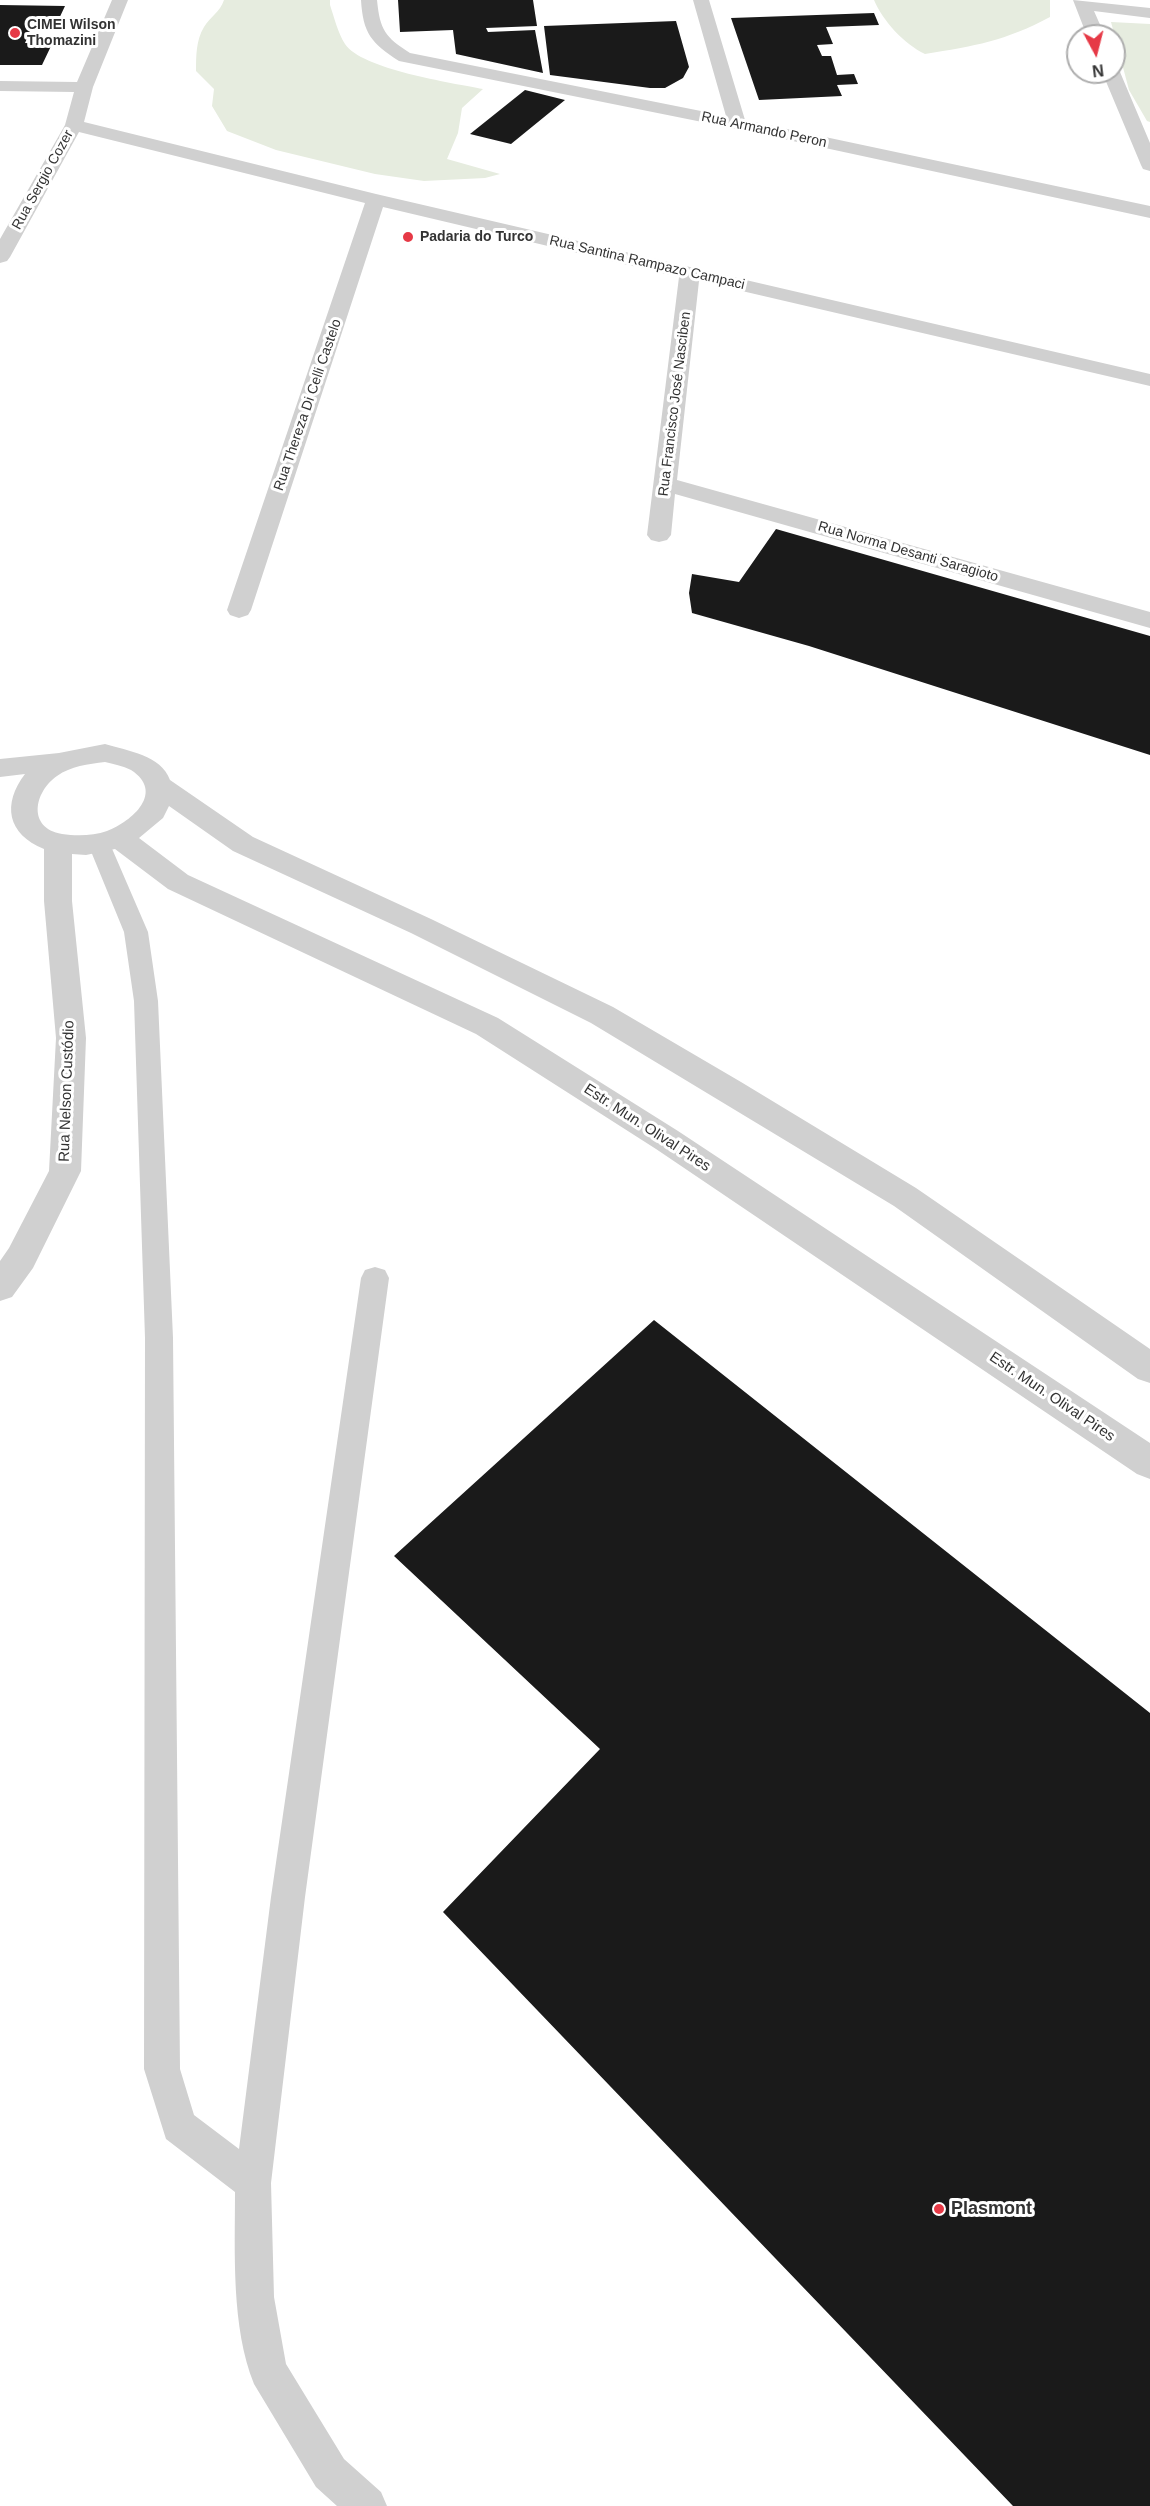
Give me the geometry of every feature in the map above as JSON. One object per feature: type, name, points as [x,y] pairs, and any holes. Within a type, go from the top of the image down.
[{"type":"street","name":"Rua Sergio Cozer","points":[[0,257],[74,125],[84,87],[120,0]]},
{"type":"street","name":"Rua Armando Peron","points":[[369,0],[370,23],[381,42],[405,57],[737,124],[1150,212]]},
{"type":"street","points":[[702,0],[737,124]]},
{"type":"street","points":[[1082,2],[1150,13]]},
{"type":"street","points":[[1082,2],[1091,24]]},
{"type":"street","points":[[1116,84],[1150,165]]},
{"type":"street","points":[[0,86],[84,87]]},
{"type":"street","name":"Rua Santina Rampazo Campaci","points":[[74,125],[376,200],[1150,380]]},
{"type":"street","name":"Rua Thereza Di Celli Castelo","points":[[239,610],[376,200]]},
{"type":"street","name":"Rua Francisco José Nasciben","points":[[659,535],[690,273]]},
{"type":"street","name":"Rua Norma Desanti Saragioto","points":[[666,484],[1150,620]]},
{"type":"street","points":[[0,768],[63,761],[84,755],[105,753],[125,756],[142,763],[154,774],[160,786],[160,801],[152,815],[139,828],[109,841],[46,837],[0,828]]},
{"type":"street","points":[[46,837],[26,820],[23,807],[26,794],[33,781],[63,761]]},
{"type":"street","points":[[160,786],[243,844],[421,926],[602,1015],[730,1090],[905,1197],[1150,1368]]},
{"type":"street","name":"Rua Nelson Custódio","points":[[0,1287],[21,1258],[65,1171],[71,1038],[58,901],[46,837]]},
{"type":"street","name":"Estr. Mun. Olival Pires","points":[[109,841],[178,882],[487,1026],[667,1140],[1150,1463]]},
{"type":"lane","points":[[109,841],[136,932],[146,1001],[159,1338],[162,2069],[179,2126],[253,2183]]},
{"type":"lane","points":[[367,2506],[330,2473],[268,2370],[255,2297],[253,2183],[288,1897],[375,1278]]},
{"type":"shaded area","points":[[224,0],[330,0],[340,35],[354,53],[369,61],[408,74],[483,89],[462,108],[458,133],[447,159],[500,174],[485,178],[424,181],[375,174],[276,150],[227,131],[212,106],[214,89],[196,71],[199,37],[206,23]]},
{"type":"shaded area","points":[[874,0],[1050,0],[1050,17],[1019,32],[989,42],[925,54],[895,31]]},
{"type":"shaded area","points":[[1111,22],[1150,24],[1150,122],[1147,121],[1129,90],[1126,79],[1126,24],[1112,24]]},
{"type":"building","points":[[398,0],[533,0],[537,26],[486,28],[488,32],[535,30],[543,73],[456,54],[453,30],[400,32]]},
{"type":"building","name":"CIMEI Wilson Thomazini","points":[[0,5],[65,6],[57,23],[34,22],[25,43],[52,44],[42,65],[0,65]]},
{"type":"building","points":[[874,13],[879,25],[826,27],[833,44],[817,45],[822,56],[831,56],[837,75],[854,74],[858,84],[837,85],[842,96],[759,100],[731,18]]},
{"type":"building","points":[[676,21],[689,67],[683,78],[665,88],[550,75],[544,26]]},
{"type":"building","points":[[525,90],[565,100],[511,144],[470,134]]},
{"type":"building","points":[[776,529],[1150,636],[1150,755],[809,646],[692,613],[689,593],[692,574],[739,582]]},
{"type":"building","name":"Plasmont","points":[[654,1320],[1150,1713],[1150,2506],[1013,2506],[443,1912],[600,1749],[394,1556]]},
{"type":"place","name":"CIMEI Wilson Thomazini","points":[[15,33]]},
{"type":"place","name":"Padaria do Turco","points":[[408,237]]},
{"type":"place","name":"Plasmont","points":[[939,2209]]}]
